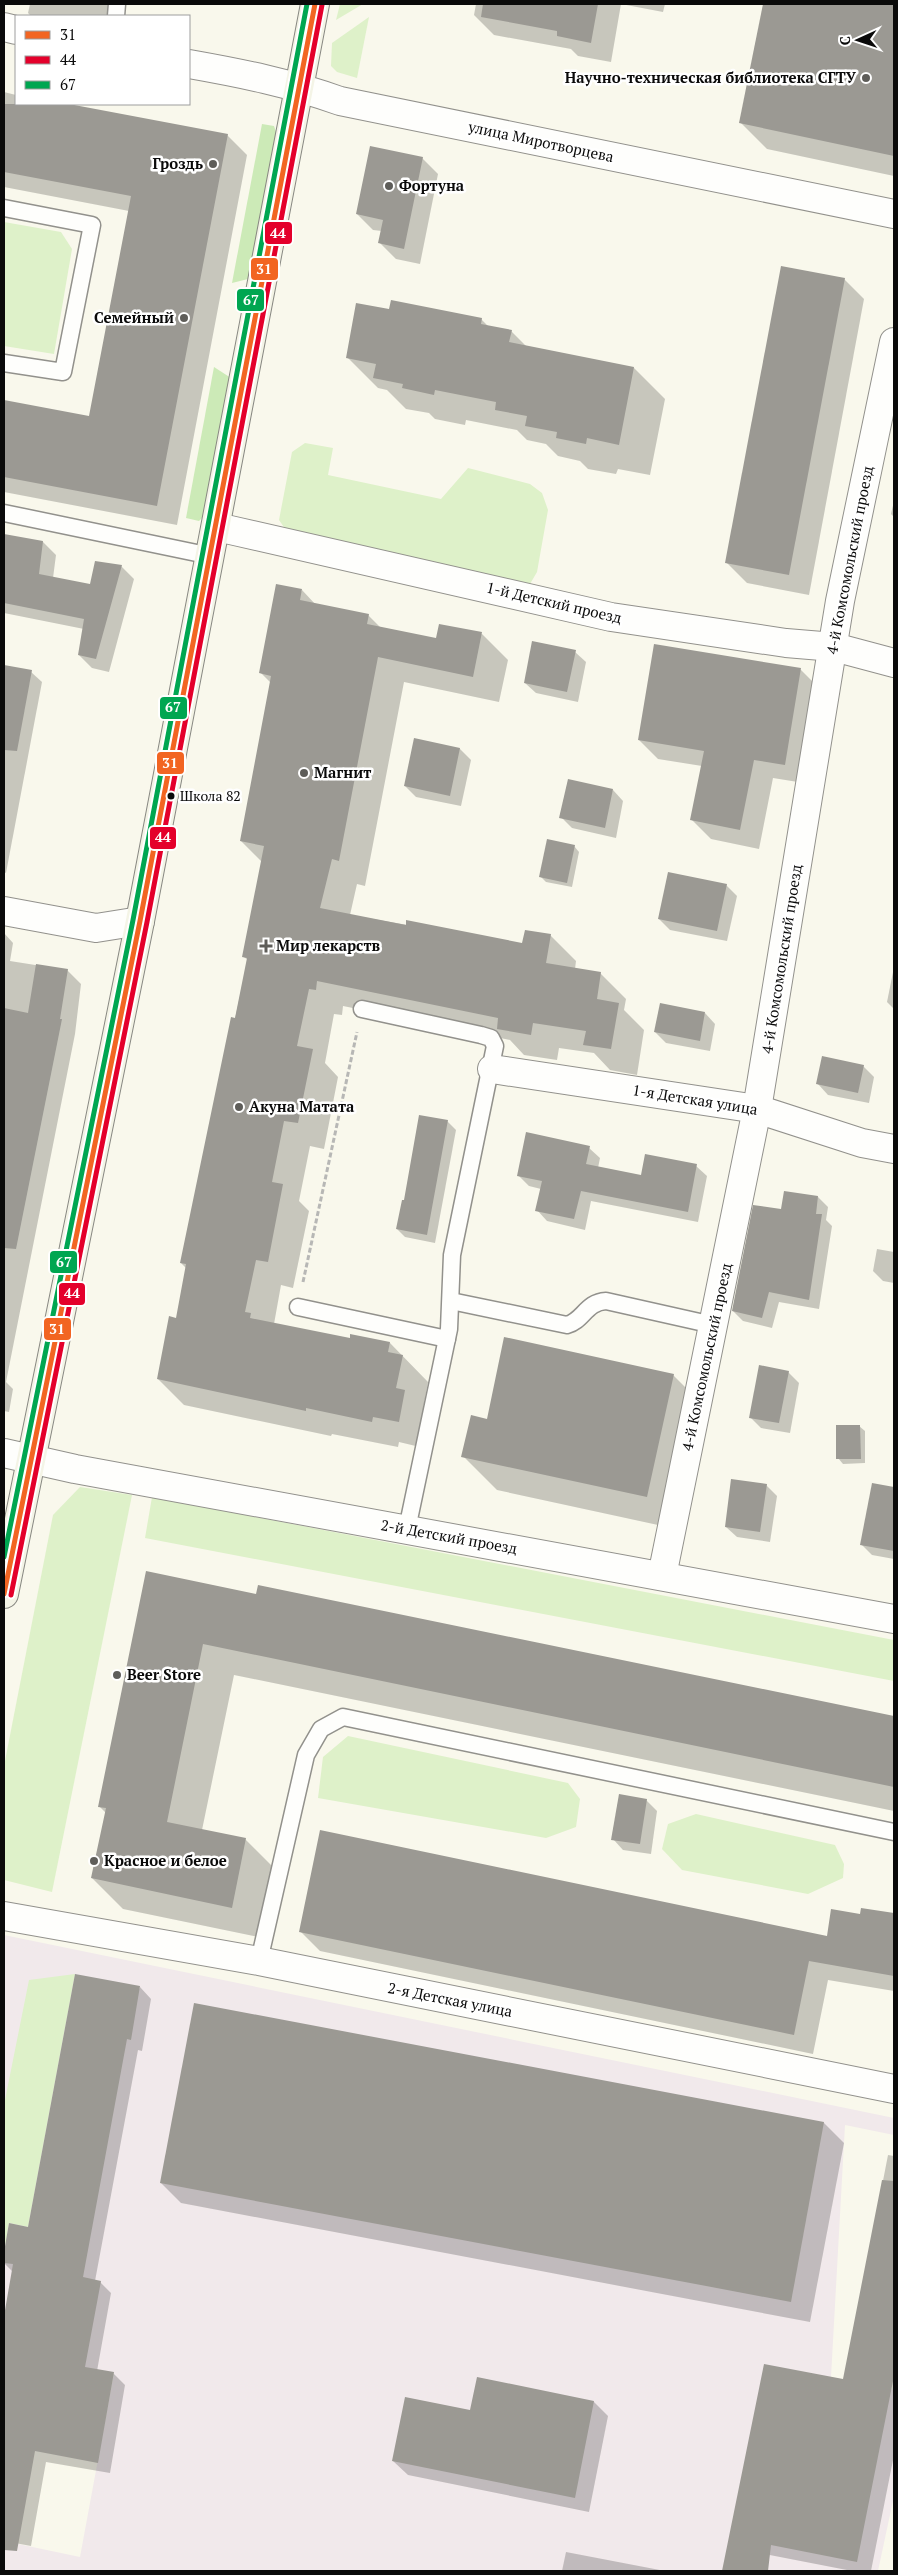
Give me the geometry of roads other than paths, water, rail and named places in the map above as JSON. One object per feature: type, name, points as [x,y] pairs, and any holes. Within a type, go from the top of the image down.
[{"type":"street","points":[[4,1594],[140,921],[301,87],[315,4]]},
{"type":"street","name":"улица Миротворцева","points":[[190,64],[301,87],[340,101],[894,214]]},
{"type":"street","name":"4-й Комсомольский проезд","points":[[662,1576],[757,1110],[840,601],[894,342]]},
{"type":"street","name":"1-й Детский проезд","points":[[217,527],[611,617],[786,643],[834,647],[894,663]]},
{"type":"street","points":[[4,912],[96,928],[140,921]]},
{"type":"street","name":"1-я Детская улица","points":[[492,1069],[757,1110],[862,1143],[894,1149]]},
{"type":"street","name":"2-й Детский проезд","points":[[4,1452],[32,1460],[894,1619]]},
{"type":"street","name":"2-я Детская улица","points":[[4,1916],[259,1961],[894,2089]]},
{"type":"lane","points":[[4,208],[92,225],[63,372],[4,362]]},
{"type":"lane","points":[[4,513],[211,556]]},
{"type":"lane","points":[[362,1009],[491,1038],[495,1046],[492,1069],[452,1255],[447,1339],[406,1529]]},
{"type":"lane","points":[[450,1300],[566,1325],[571,1324],[592,1304],[606,1302],[713,1325]]},
{"type":"lane","points":[[298,1307],[447,1339]]},
{"type":"lane","points":[[259,1961],[306,1754],[321,1729],[343,1717],[894,1832]]},
{"type":"place","name":"Научно-техническая библиотека СГТУ","points":[[866,78]]},
{"type":"place","name":"Гроздь","points":[[213,164]]},
{"type":"place","name":"Фортуна","points":[[389,186]]},
{"type":"place","name":"Семейный","points":[[184,318]]},
{"type":"place","name":"Магнит","points":[[304,773]]},
{"type":"place","name":"Школа 82","points":[[171,796]]},
{"type":"place","name":"Мир лекарств","points":[[266,946]]},
{"type":"place","name":"Акуна Матата","points":[[239,1107]]},
{"type":"place","name":"Beer Store","points":[[117,1675]]},
{"type":"place","name":"Красное и белое","points":[[94,1861]]}]
